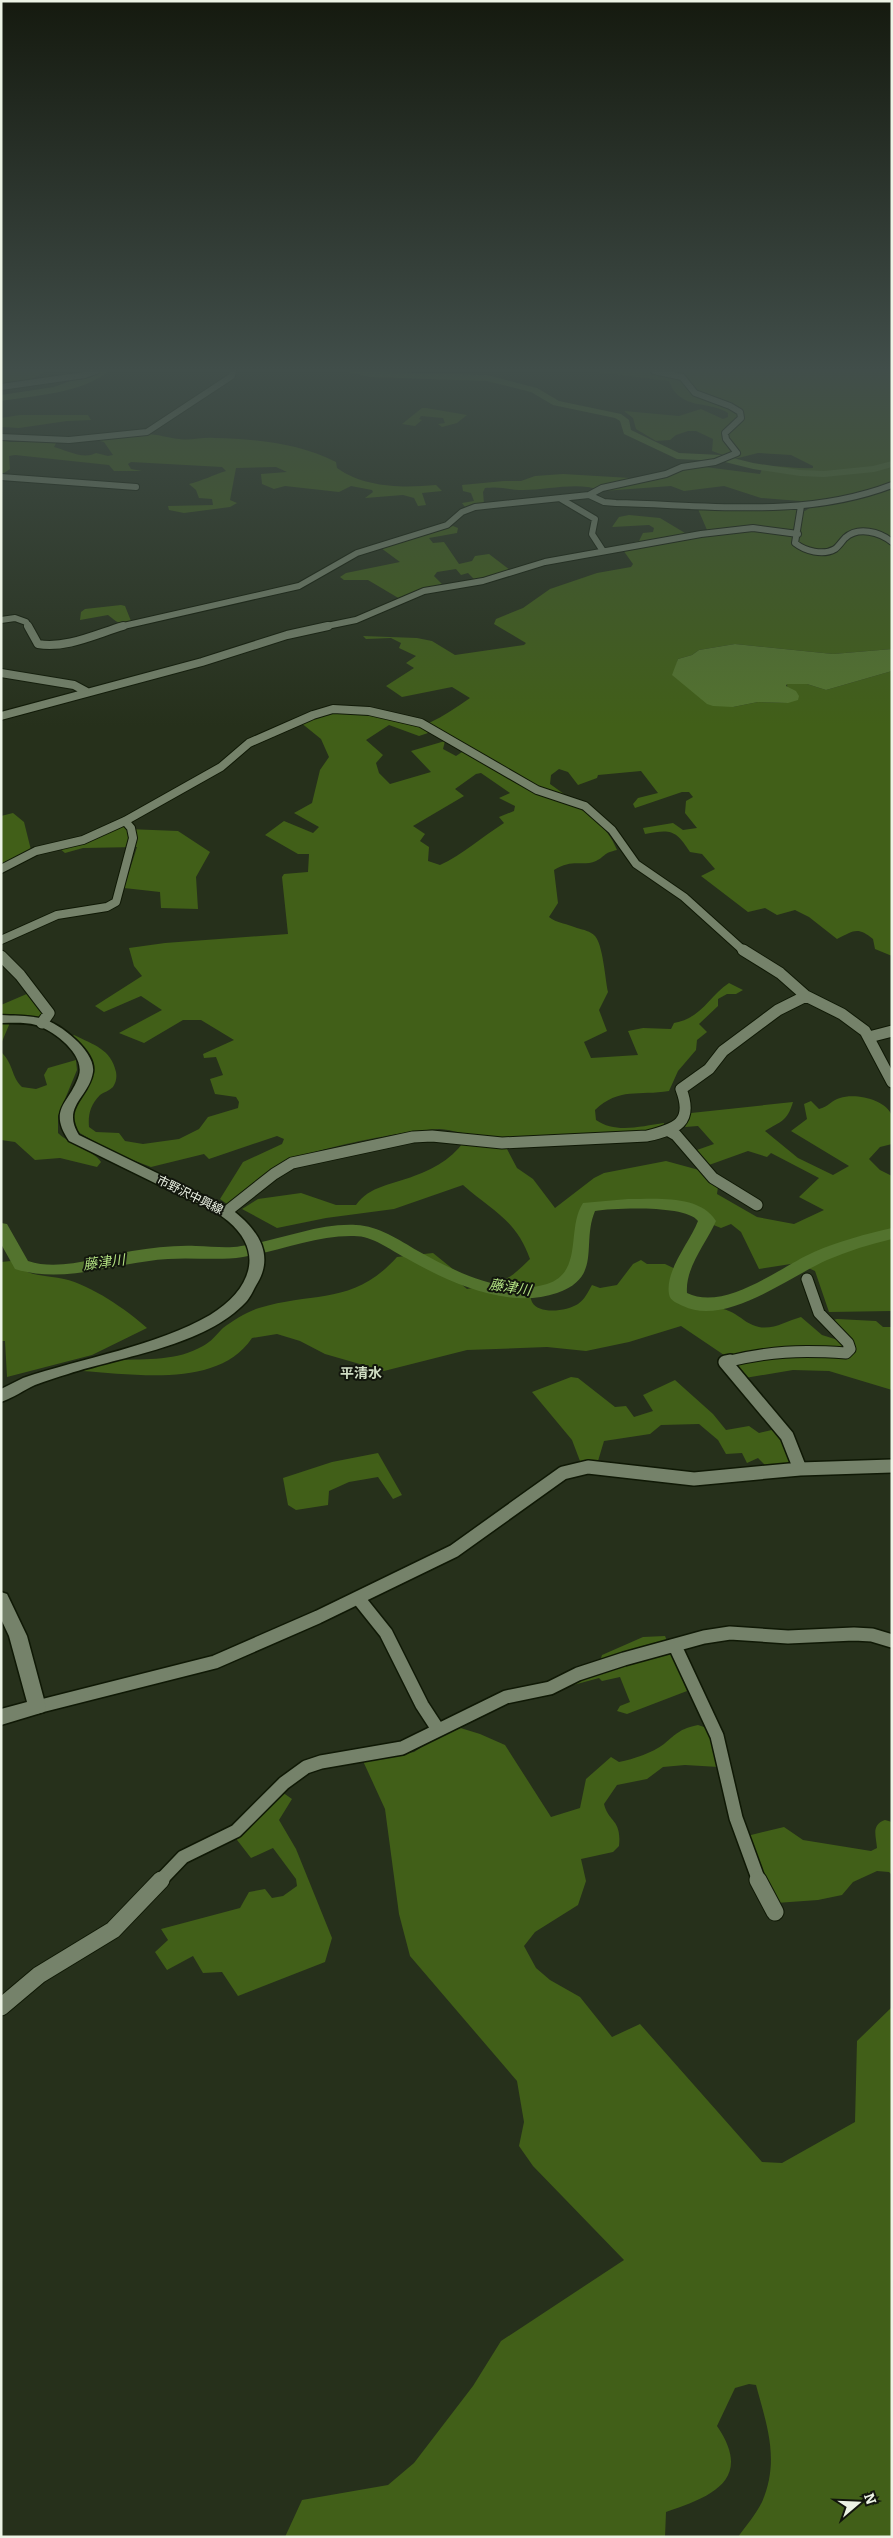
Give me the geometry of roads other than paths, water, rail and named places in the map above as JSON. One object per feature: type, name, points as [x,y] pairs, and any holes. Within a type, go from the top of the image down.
[{"type":"main road","points":[[1,1019],[42,1023]]},
{"type":"main road","name":"市野沢中興線","points":[[1,1396],[13,1388],[43,1376],[170,1337],[216,1318],[242,1300],[254,1280],[258,1264],[251,1236],[245,1228],[226,1212],[74,1138],[66,1125],[66,1110],[82,1080],[86,1066],[84,1058],[75,1047],[42,1023]]},
{"type":"main road","points":[[1,1599],[18,1636],[37,1707],[1,1717]]},
{"type":"street","points":[[1,620],[22,620],[26,622],[38,644],[49,646],[62,645],[136,622],[228,604],[299,586],[356,553],[447,524],[468,509],[589,495],[599,489]]},
{"type":"street","points":[[589,495],[604,502],[616,503],[801,506],[819,505],[870,494],[881,489]]},
{"type":"street","points":[[561,499],[595,519],[592,534],[603,550]]},
{"type":"street","points":[[801,506],[798,534],[795,543],[797,545],[815,551],[835,549],[848,535],[860,532],[880,534],[892,542]]},
{"type":"street","points":[[1,716],[202,662],[287,635],[356,620],[424,591],[483,581],[545,562],[603,550],[753,528],[798,534]]},
{"type":"street","points":[[1,673],[74,685],[86,692]]},
{"type":"street","points":[[1,869],[36,851],[83,840],[125,820],[221,767],[249,743],[320,712],[333,709],[369,711],[421,723],[537,790],[585,806],[612,830],[636,864],[684,897],[742,950],[780,973],[806,996],[842,1014],[858,1026],[869,1037],[892,1082]]},
{"type":"street","points":[[1,940],[58,915],[107,907],[116,902],[133,838],[131,828],[125,820]]},
{"type":"street","points":[[1,956],[20,975],[50,1013],[42,1023]]},
{"type":"street","points":[[226,1212],[247,1199],[280,1168],[292,1163],[413,1137],[432,1136],[502,1143],[617,1138],[669,1131],[685,1115],[686,1104],[682,1089],[709,1069],[724,1051],[778,1010],[806,996]]},
{"type":"street","points":[[869,1037],[892,1031]]},
{"type":"street","points":[[669,1131],[676,1135],[713,1178],[757,1205]]},
{"type":"street","points":[[800,1469],[786,1436],[725,1362],[762,1352],[797,1350],[846,1353],[850,1350],[848,1343],[819,1313],[807,1279]]},
{"type":"street","points":[[37,1707],[190,1670],[215,1662],[358,1598],[454,1551],[563,1472],[576,1468],[588,1467],[694,1479],[800,1469],[892,1466]]},
{"type":"street","points":[[358,1598],[386,1634],[422,1705],[437,1728]]},
{"type":"street","points":[[1,2006],[39,1975],[113,1930],[177,1863],[236,1831],[296,1773],[321,1762],[402,1748],[417,1742],[437,1728],[506,1697],[550,1688],[578,1674],[704,1637],[730,1633],[788,1637],[863,1634],[892,1641]]},
{"type":"street","points":[[675,1646],[717,1736],[736,1818],[752,1870],[775,1912]]},
{"type":"waterway","name":"藤津川","points":[[1,1228],[21,1265],[33,1269],[46,1270],[59,1270],[112,1260],[160,1254],[241,1252],[312,1235],[356,1230],[377,1236],[461,1278],[497,1289],[534,1292],[551,1289],[566,1283],[575,1274],[581,1252],[584,1217],[589,1207],[628,1204],[663,1205],[691,1209],[699,1212],[707,1221],[679,1278],[678,1296],[692,1303],[709,1304],[727,1301],[764,1286],[831,1252],[861,1241],[892,1233]]},
{"type":"district","name":"平清水","points":[[361,1373]]}]
